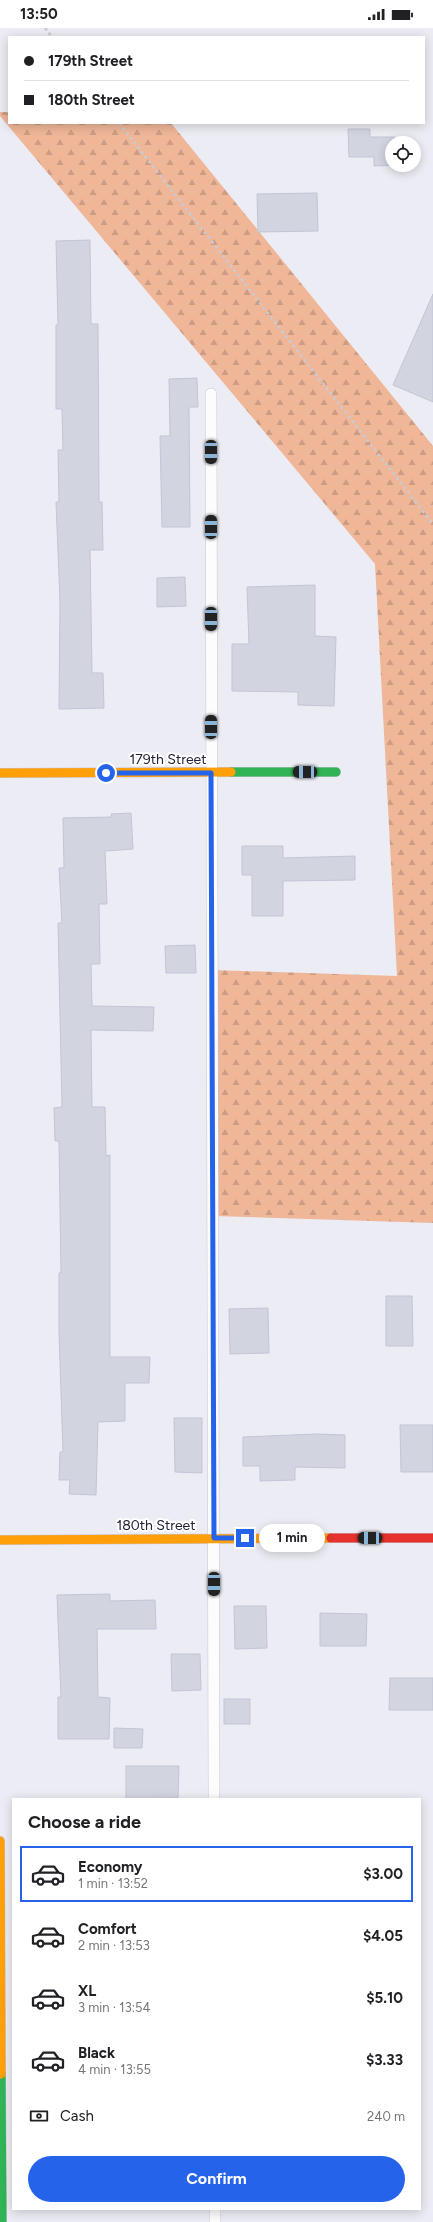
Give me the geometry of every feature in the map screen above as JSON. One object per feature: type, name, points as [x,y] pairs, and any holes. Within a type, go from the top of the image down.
[{"type":"street","name":"179th Street","points":[[0,773],[336,772]]},
{"type":"street","name":"180th Street","points":[[0,1540],[433,1538]]},
{"type":"street","points":[[0,1841],[2,2222]]},
{"type":"lane","points":[[211,394],[214,1798]]},
{"type":"lane","points":[[215,2210],[215,2222]]},
{"type":"path","points":[[44,28],[51,36]]},
{"type":"path","points":[[120,124],[433,524]]},
{"type":"green space","points":[[0,112],[8,112],[8,124],[172,124],[433,446],[433,1223],[213,1216],[212,970],[397,976],[375,564],[0,116]]},
{"type":"building","points":[[348,129],[370,129],[370,137],[385,137],[385,166],[374,166],[374,157],[349,157]]},
{"type":"building","points":[[317,193],[318,231],[258,232],[257,194]]},
{"type":"building","points":[[90,240],[91,324],[98,324],[99,502],[102,502],[103,550],[90,550],[92,673],[103,673],[104,708],[59,709],[60,601],[56,502],[59,502],[58,450],[63,450],[62,409],[56,409],[56,325],[58,325],[56,241]]},
{"type":"building","points":[[433,294],[433,402],[393,385]]},
{"type":"building","points":[[197,378],[198,407],[189,407],[190,527],[162,527],[160,436],[170,436],[169,379]]},
{"type":"building","points":[[185,577],[186,606],[157,607],[157,578]]},
{"type":"building","points":[[315,585],[315,636],[336,637],[334,706],[298,705],[298,692],[232,691],[232,644],[249,644],[247,587]]},
{"type":"building","points":[[131,813],[133,849],[105,851],[107,904],[99,904],[100,964],[91,964],[92,1006],[154,1007],[153,1031],[91,1030],[92,1107],[105,1107],[106,1156],[110,1155],[110,1357],[150,1357],[149,1383],[125,1383],[125,1421],[98,1422],[96,1495],[69,1494],[70,1480],[59,1480],[60,1452],[63,1452],[59,1332],[59,1273],[61,1273],[59,1141],[55,1141],[54,1108],[62,1107],[58,923],[62,923],[59,868],[64,868],[63,818],[112,817],[111,814]]},
{"type":"building","points":[[242,846],[283,846],[283,858],[355,856],[355,880],[283,881],[283,916],[252,916],[252,875],[242,875]]},
{"type":"building","points":[[195,945],[196,973],[166,973],[165,946]]},
{"type":"building","points":[[386,1296],[412,1296],[413,1346],[386,1346]]},
{"type":"building","points":[[268,1308],[269,1353],[230,1354],[229,1309]]},
{"type":"building","points":[[174,1418],[202,1418],[202,1473],[175,1472]]},
{"type":"building","points":[[400,1425],[433,1425],[433,1472],[401,1472]]},
{"type":"building","points":[[316,1434],[345,1435],[345,1468],[295,1467],[295,1480],[260,1481],[260,1466],[243,1466],[243,1437]]},
{"type":"building","points":[[110,1594],[110,1601],[155,1600],[156,1629],[97,1629],[98,1697],[110,1698],[109,1739],[58,1739],[58,1697],[61,1697],[57,1595]]},
{"type":"building","points":[[234,1606],[266,1606],[267,1648],[235,1649]]},
{"type":"building","points":[[320,1613],[367,1614],[366,1646],[320,1646]]},
{"type":"building","points":[[171,1654],[200,1654],[201,1690],[172,1691]]},
{"type":"building","points":[[390,1678],[433,1678],[433,1710],[389,1710]]},
{"type":"building","points":[[224,1699],[250,1699],[250,1724],[224,1724]]},
{"type":"building","points":[[114,1728],[143,1729],[142,1748],[114,1748]]},
{"type":"building","points":[[126,1766],[179,1766],[178,1798],[126,1798]]},
{"type":"traffic: fast","points":[[231,772],[336,772]]},
{"type":"traffic: fast","points":[[1,2074],[2,2222]]},
{"type":"traffic: slow","points":[[0,773],[231,772]]},
{"type":"traffic: slow","points":[[0,1540],[331,1538]]},
{"type":"traffic: slow","points":[[0,1841],[1,2074]]},
{"type":"traffic: jam","points":[[331,1538],[433,1538]]},
{"type":"route","points":[[106,773],[211,773],[214,1538],[245,1538]]}]
